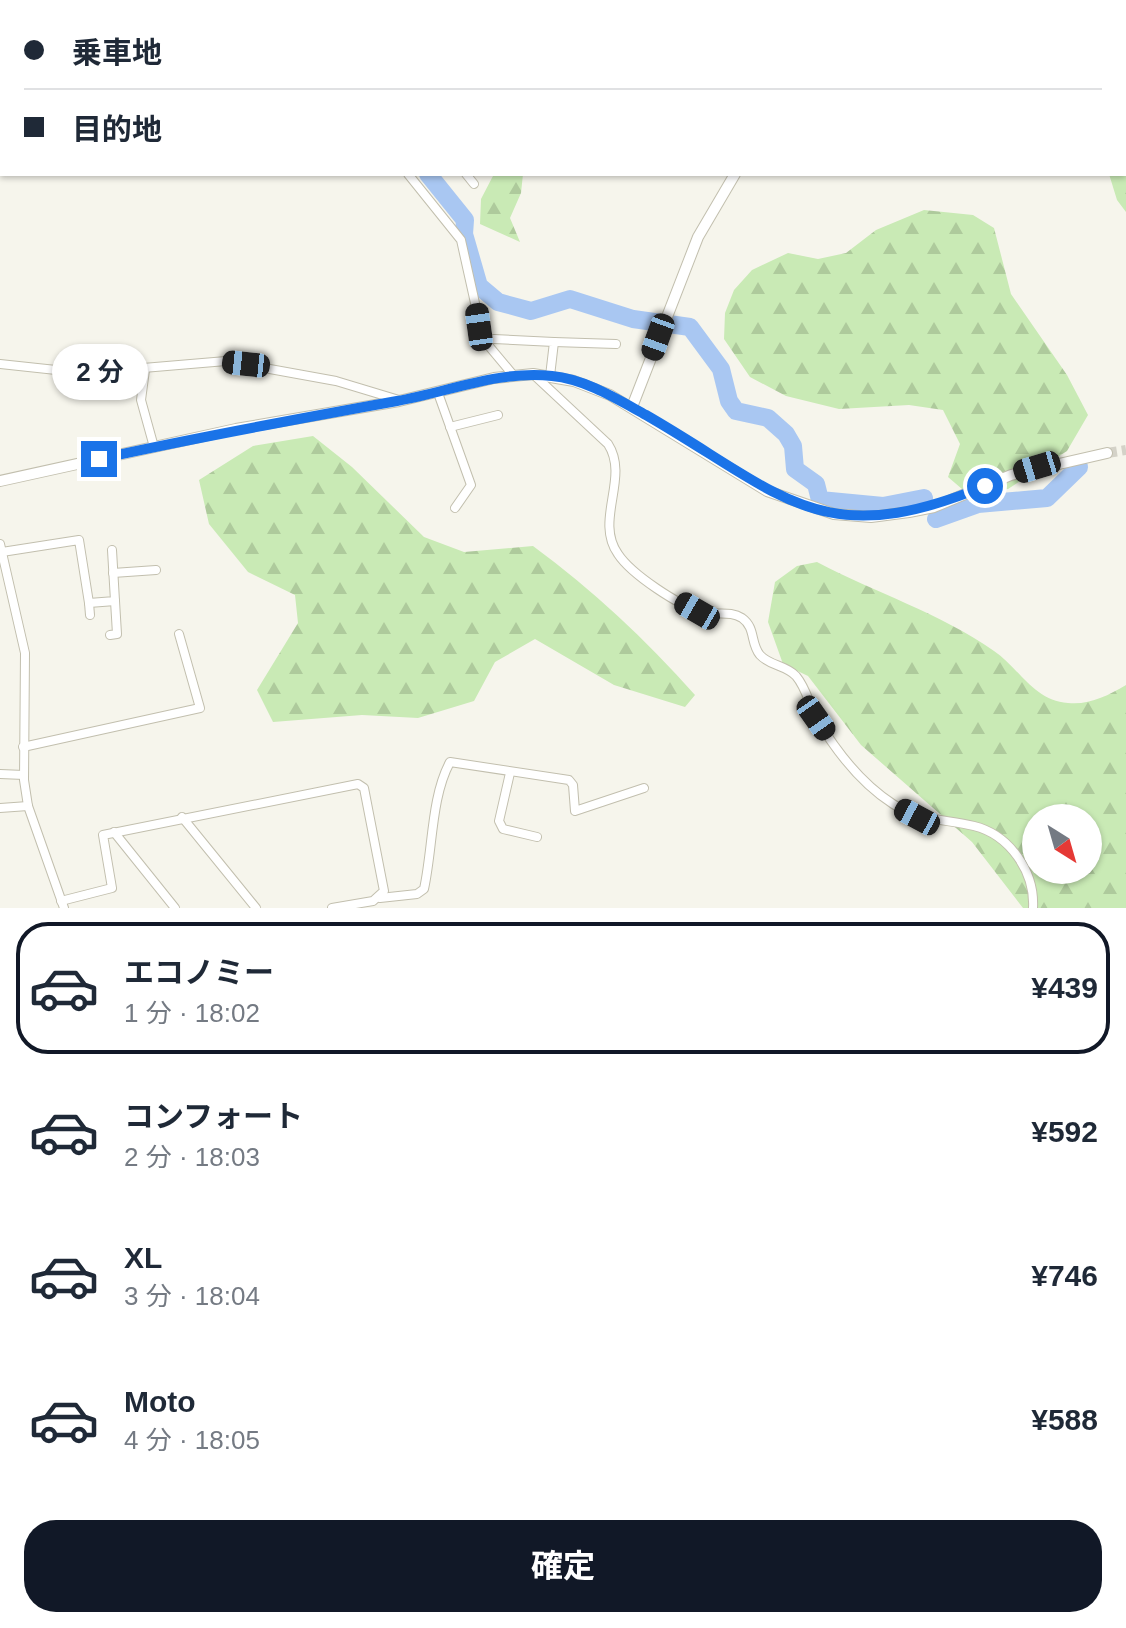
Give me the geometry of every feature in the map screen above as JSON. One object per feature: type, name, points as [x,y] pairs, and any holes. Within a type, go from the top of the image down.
[{"type":"street","points":[[410,176],[461,240],[483,339],[514,376]]},
{"type":"street","points":[[468,176],[474,184]]},
{"type":"street","points":[[632,407],[698,237],[734,176]]},
{"type":"street","points":[[494,339],[616,344]]},
{"type":"street","points":[[550,376],[554,342]]},
{"type":"street","points":[[0,364],[84,373],[226,361],[265,366],[363,388],[399,401]]},
{"type":"street","points":[[145,370],[141,400],[154,447]]},
{"type":"street","points":[[533,374],[608,444],[617,458],[611,533],[616,552],[622,560],[659,589],[697,611],[717,615],[731,613],[744,619],[753,629],[756,649],[762,657],[798,678],[816,718],[870,786],[917,817],[975,826],[992,833],[1023,865],[1031,882],[1033,908]]},
{"type":"street","points":[[0,481],[154,447],[533,374],[574,381],[632,407],[767,491],[815,510],[853,516],[891,515],[934,507],[1011,475],[1107,453]]},
{"type":"street","points":[[438,393],[471,485],[455,508]]},
{"type":"street","points":[[450,427],[498,415]]},
{"type":"street","points":[[90,615],[79,540],[1,548],[4,577],[25,653],[23,747],[28,806],[62,904],[112,888],[103,835],[358,784],[364,788],[367,800],[384,891],[380,898]]},
{"type":"street","points":[[110,635],[117,634],[112,550]]},
{"type":"street","points":[[113,573],[156,570]]},
{"type":"street","points":[[89,603],[115,601]]},
{"type":"street","points":[[23,747],[200,708],[179,634]]},
{"type":"street","points":[[332,908],[417,894],[424,889],[432,854],[436,796],[450,762],[569,780],[573,785],[575,811],[644,788]]},
{"type":"street","points":[[510,773],[499,821],[503,829],[537,837]]},
{"type":"street","points":[[0,774],[24,775]]},
{"type":"street","points":[[0,808],[28,806]]},
{"type":"street","points":[[182,817],[256,908]]},
{"type":"street","points":[[114,832],[175,908]]},
{"type":"green space","points":[[493,176],[523,176],[521,193],[510,218],[520,242],[480,224],[481,199]]},
{"type":"green space","points":[[1110,176],[1126,176],[1126,212],[1117,200]]},
{"type":"green space","points":[[924,210],[973,215],[994,228],[1011,294],[1067,375],[1088,415],[1067,451],[1008,489],[969,495],[948,477],[960,444],[943,410],[909,405],[839,409],[786,396],[750,377],[724,339],[725,313],[734,290],[752,270],[788,253],[818,259],[846,253],[876,230]]},
{"type":"green space","points":[[313,436],[352,467],[424,537],[464,552],[533,546],[618,616],[695,695],[685,707],[614,685],[535,639],[495,662],[474,701],[418,718],[362,715],[273,722],[257,690],[298,623],[295,595],[248,572],[209,524],[199,480],[253,446]]},
{"type":"green space","points":[[817,562],[952,625],[994,651],[1036,690],[1056,701],[1091,701],[1126,685],[1126,908],[1023,908],[972,842],[861,745],[808,676],[783,664],[768,622],[775,582],[797,566]]},
{"type":"waterway","points":[[430,176],[465,220],[464,234],[479,286],[498,302],[531,311],[570,299],[633,319],[690,327],[721,369],[729,401],[736,411],[768,418],[786,434],[793,446],[795,469],[816,484],[820,500],[883,506],[924,498]]},
{"type":"waterway","points":[[936,519],[978,504],[1047,498],[1079,467]]},
{"type":"tunnel","points":[[1107,453],[1126,450]]},
{"type":"route","points":[[99,459],[236,429],[399,401],[494,378],[533,374],[556,376],[610,395],[767,491],[815,510],[853,516],[891,515],[934,507],[985,486]]}]
